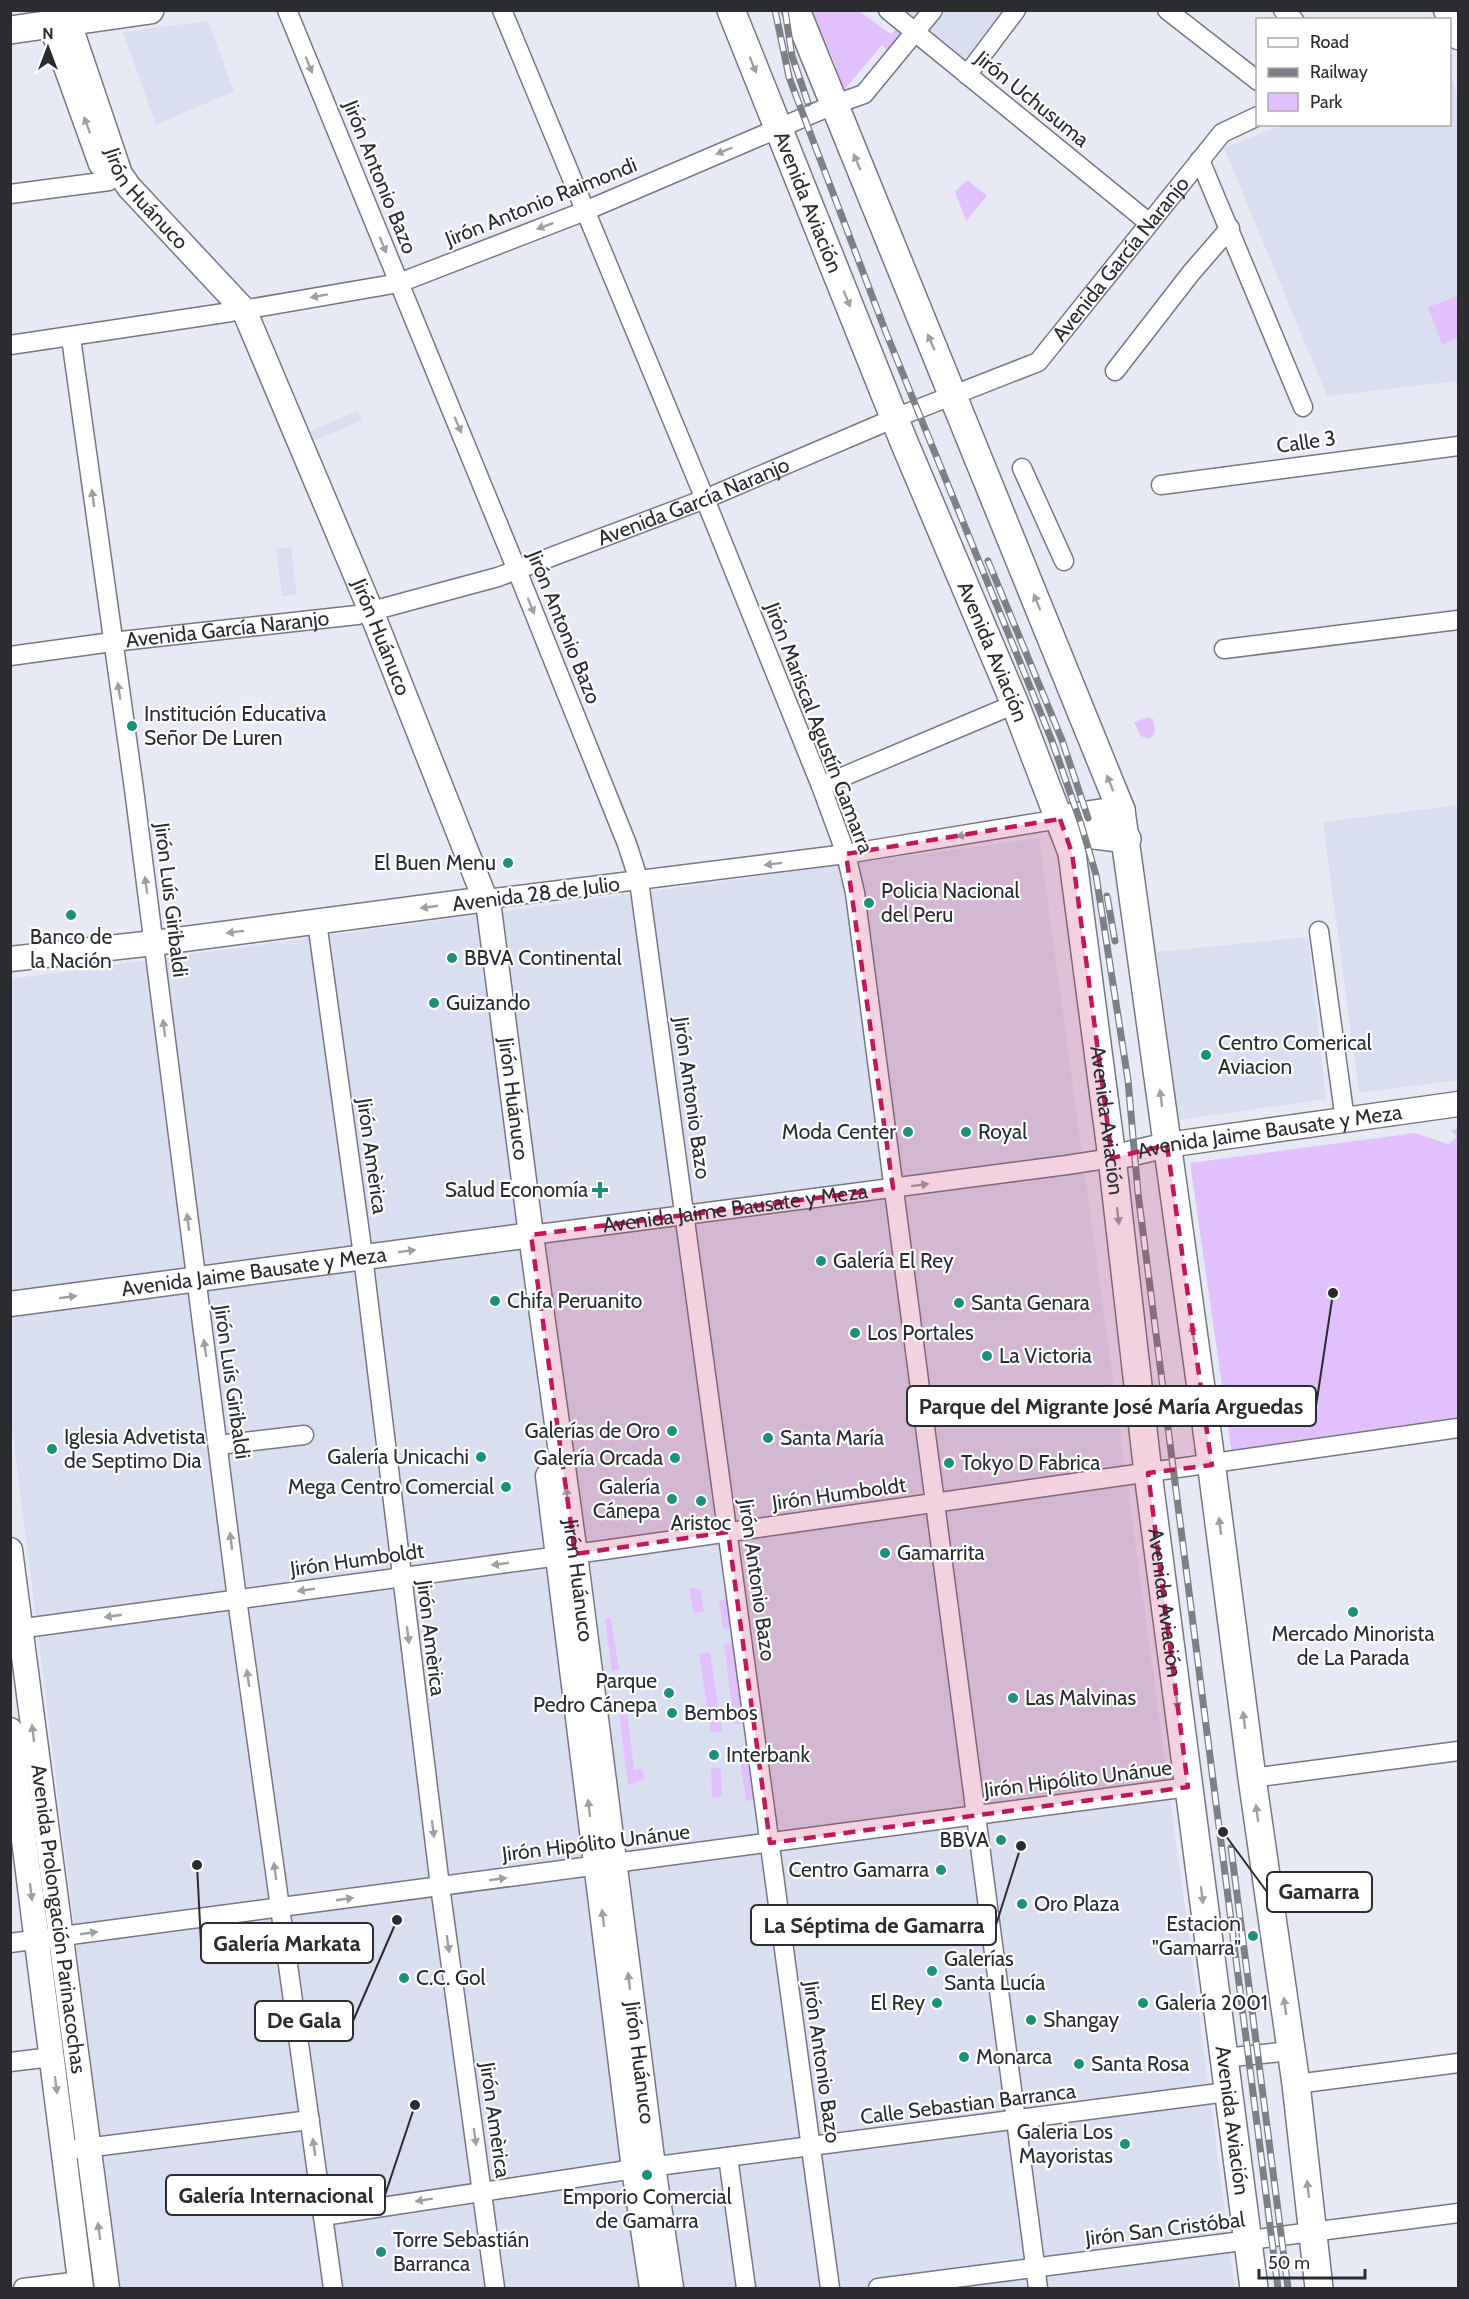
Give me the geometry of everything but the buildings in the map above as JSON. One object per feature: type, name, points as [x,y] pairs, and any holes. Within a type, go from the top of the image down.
[{"type":"main road","points":[[10,30],[58,17],[150,10]]},
{"type":"main road","name":"Avenida Aviación","points":[[731,10],[895,418],[1015,704],[1072,853],[1112,1158],[1148,1473],[1254,2289]]},
{"type":"main road","points":[[796,10],[1121,810],[1127,839],[1252,1778],[1296,2084],[1319,2289]]},
{"type":"main road","name":"Avenida 28 de Julio","points":[[1060,819],[1121,810]]},
{"type":"main road","points":[[1060,819],[1078,833],[1127,839]]},
{"type":"street","name":"Jirón Antonio Bazo","points":[[286,10],[517,571],[623,834],[639,881],[830,2289]]},
{"type":"street","name":"Jirón Mariscal Agustín Gamarra","points":[[502,10],[705,499],[821,786],[846,854],[855,892],[1038,2289]]},
{"type":"street","name":"Jirón Uchusuma","points":[[888,10],[1149,222]]},
{"type":"street","name":"Jirón Antonio Raimondi","points":[[10,345],[71,338],[399,283],[585,211],[778,128],[864,94],[933,10]]},
{"type":"street","points":[[967,75],[1016,10]]},
{"type":"street","points":[[1167,10],[1256,80]]},
{"type":"street","name":"Jirón Huánuco","points":[[58,17],[102,166],[109,182],[120,197],[238,311]]},
{"type":"street","name":"Jirón Huánuco","points":[[58,17],[120,174],[238,311],[480,900],[643,2167],[652,2289]]},
{"type":"street","points":[[1451,21],[1458,37]]},
{"type":"street","name":"Avenida García Naranjo","points":[[10,656],[364,613],[517,571],[705,499],[895,418],[1038,362],[1222,133],[1256,116]]},
{"type":"street","points":[[1200,160],[1303,407]]},
{"type":"street","points":[[10,194],[109,182]]},
{"type":"street","points":[[1115,371],[1191,273],[1230,228]]},
{"type":"street","name":"Jirón Luís Giribaldi","points":[[71,338],[134,789],[237,1599],[333,2289]]},
{"type":"street","name":"Calle 3","points":[[1161,485],[1381,454],[1458,446]]},
{"type":"street","points":[[1022,468],[1064,561]]},
{"type":"street","points":[[1224,649],[1458,620]]},
{"type":"street","points":[[821,786],[1015,704]]},
{"type":"street","name":"Avenida 28 de Julio","points":[[10,959],[153,943],[846,854],[1060,819]]},
{"type":"street","name":"Jirón Amèrica","points":[[316,922],[363,1257],[440,1886],[495,2289]]},
{"type":"street","points":[[1318,931],[1345,1120]]},
{"type":"street","name":"Avenida Jaime Bausate y Meza","points":[[10,1304],[1112,1158],[1167,1145],[1458,1104]]},
{"type":"street","name":"Jirón Humboldt","points":[[15,1629],[566,1555],[1212,1465],[1458,1428]]},
{"type":"street","points":[[219,1444],[304,1435]]},
{"type":"street","name":"Avenida Prolongación Parinacochas","points":[[10,1550],[15,1629],[49,1938],[88,2148],[107,2289]]},
{"type":"street","name":"Avenida Prolongación Parinacochas","points":[[10,1730],[18,1854],[49,1938],[52,2057],[81,2285]]},
{"type":"street","points":[[1252,1778],[1458,1751]]},
{"type":"street","name":"Jirón Hipólito Unánue","points":[[10,1943],[1188,1787]]},
{"type":"street","points":[[1223,2058],[1291,2051]]},
{"type":"street","points":[[10,2062],[52,2057]]},
{"type":"street","points":[[1296,2084],[1458,2063]]},
{"type":"street","name":"Calle Sebastian Barranca","points":[[323,2216],[643,2167],[1227,2092]]},
{"type":"street","points":[[64,2150],[310,2120]]},
{"type":"street","points":[[728,2157],[746,2289]]},
{"type":"street","name":"Jirón Huánuco","points":[[643,2167],[671,2289]]},
{"type":"street","name":"Jirón San Cristóbal","points":[[878,2289],[1458,2213]]},
{"type":"street","points":[[23,2289],[81,2285]]},
{"type":"highlighted area","points":[[1060,819],[1072,853],[1112,1158],[1167,1145],[1212,1465],[1148,1473],[1188,1787],[770,1843],[728,1532],[575,1554],[531,1235],[893,1188],[846,854]]},
{"type":"shaded area","points":[[895,11],[1013,11],[964,67]]},
{"type":"shaded area","points":[[208,21],[234,91],[156,125],[123,32]]},
{"type":"shaded area","points":[[1451,77],[1458,98],[1458,381],[1327,396],[1224,148],[1280,126],[1451,126]]},
{"type":"shaded area","points":[[358,411],[362,421],[314,440],[310,431]]},
{"type":"shaded area","points":[[291,547],[297,595],[282,596],[276,548]]},
{"type":"shaded area","points":[[1458,805],[1458,1080],[1359,1093],[1323,822]]},
{"type":"shaded area","points":[[1039,838],[1235,2288],[119,2288],[11,1418],[10,979]]},
{"type":"shaded area","points":[[1308,937],[1326,1099],[1178,1120],[1157,952]]},
{"type":"green space","points":[[812,11],[859,11],[891,34],[896,29],[902,33],[888,51],[882,45],[840,95],[831,72],[837,68]]},
{"type":"green space","points":[[967,180],[987,196],[966,221],[955,192]]},
{"type":"green space","points":[[1458,296],[1458,338],[1442,345],[1428,307]]},
{"type":"green space","points":[[1149,717],[1153,719],[1155,731],[1152,737],[1147,739],[1141,736],[1134,722]]},
{"type":"green space","points":[[1458,1129],[1458,1422],[1232,1455],[1190,1163],[1415,1133],[1448,1144],[1457,1137],[1451,1130]]},
{"type":"green space","points":[[689,1588],[700,1589],[704,1611],[694,1613]]},
{"type":"green space","points":[[729,1599],[732,1628],[723,1629],[719,1600]]},
{"type":"green space","points":[[611,1618],[619,1670],[612,1671],[605,1619]]},
{"type":"green space","points":[[738,1642],[748,1723],[734,1724],[724,1644]]},
{"type":"green space","points":[[710,1652],[722,1731],[711,1732],[699,1654]]},
{"type":"green space","points":[[626,1702],[634,1770],[643,1769],[644,1779],[628,1785],[618,1703]]},
{"type":"green space","points":[[752,1752],[759,1799],[746,1801],[739,1754]]},
{"type":"green space","points":[[711,1768],[721,1768],[722,1797],[712,1798]]},
{"type":"railway","points":[[775,10],[789,77],[885,330],[1052,741],[1096,875],[1128,1080],[1138,1193],[1278,2288]]},
{"type":"railway","points":[[785,10],[792,56],[808,103]]},
{"type":"railway","points":[[988,561],[1062,740],[1088,818]]},
{"type":"railway","points":[[1107,896],[1115,941]]},
{"type":"railway","points":[[1231,1848],[1288,2288]]},
{"type":"place","name":"Institución Educativa Señor De Luren","points":[[132,726]]},
{"type":"place","name":"El Buen Menu","points":[[508,863]]},
{"type":"place","name":"Policia Nacional del Peru","points":[[869,903]]},
{"type":"place","name":"Banco de la Nación","points":[[71,915]]},
{"type":"place","name":"BBVA Continental","points":[[452,958]]},
{"type":"place","name":"Guizando","points":[[434,1003]]},
{"type":"place","name":"Centro Comerical Aviacion","points":[[1206,1055]]},
{"type":"place","name":"Moda Center","points":[[908,1132]]},
{"type":"place","name":"Royal","points":[[966,1132]]},
{"type":"place","name":"Salud Economía","points":[[600,1190]]},
{"type":"place","name":"Galería El Rey","points":[[821,1261]]},
{"type":"place","name":"Parque del Migrante José María Arguedas","points":[[1333,1293]]},
{"type":"place","name":"Chifa Peruanito","points":[[495,1301]]},
{"type":"place","name":"Santa Genara","points":[[959,1303]]},
{"type":"place","name":"Los Portales","points":[[855,1333]]},
{"type":"place","name":"La Victoria","points":[[987,1356]]},
{"type":"place","name":"Galerías de Oro","points":[[672,1431]]},
{"type":"place","name":"Santa María","points":[[768,1438]]},
{"type":"place","name":"Iglesia Advetista de Septimo Dia","points":[[52,1449]]},
{"type":"place","name":"Galería Unicachi","points":[[481,1457]]},
{"type":"place","name":"Galería Orcada","points":[[675,1458]]},
{"type":"place","name":"Tokyo D Fabrica","points":[[949,1463]]},
{"type":"place","name":"Mega Centro Comercial","points":[[506,1487]]},
{"type":"place","name":"Galería Cánepa","points":[[672,1499]]},
{"type":"place","name":"Aristoc","points":[[701,1501]]},
{"type":"place","name":"Gamarrita","points":[[885,1553]]},
{"type":"place","name":"Mercado Minorista de La Parada","points":[[1353,1612]]},
{"type":"place","name":"Parque Pedro Cánepa","points":[[669,1693]]},
{"type":"place","name":"Las Malvinas","points":[[1013,1698]]},
{"type":"place","name":"Bembos","points":[[672,1713]]},
{"type":"place","name":"Interbank","points":[[714,1755]]},
{"type":"place","name":"Gamarra","points":[[1223,1832]]},
{"type":"place","name":"BBVA","points":[[1001,1840]]},
{"type":"place","name":"La Séptima de Gamarra","points":[[1021,1846]]},
{"type":"place","name":"Galería Markata","points":[[197,1865]]},
{"type":"place","name":"Centro Gamarra","points":[[941,1870]]},
{"type":"place","name":"Oro Plaza","points":[[1022,1904]]},
{"type":"place","name":"De Gala","points":[[397,1920]]},
{"type":"place","name":"Estacion \"Gamarra\"","points":[[1253,1936]]},
{"type":"place","name":"Galerías Santa Lucía","points":[[932,1971]]},
{"type":"place","name":"C.C. Gol","points":[[404,1978]]},
{"type":"place","name":"El Rey","points":[[937,2003]]},
{"type":"place","name":"Galería 2001","points":[[1143,2003]]},
{"type":"place","name":"Shangay","points":[[1031,2020]]},
{"type":"place","name":"Monarca","points":[[964,2057]]},
{"type":"place","name":"Santa Rosa","points":[[1079,2064]]},
{"type":"place","name":"Galería Internacional","points":[[415,2105]]},
{"type":"place","name":"Galeria Los Mayoristas","points":[[1125,2144]]},
{"type":"place","name":"Emporio Comercial de Gamarra","points":[[647,2175]]},
{"type":"place","name":"Torre Sebastián Barranca","points":[[381,2252]]}]
